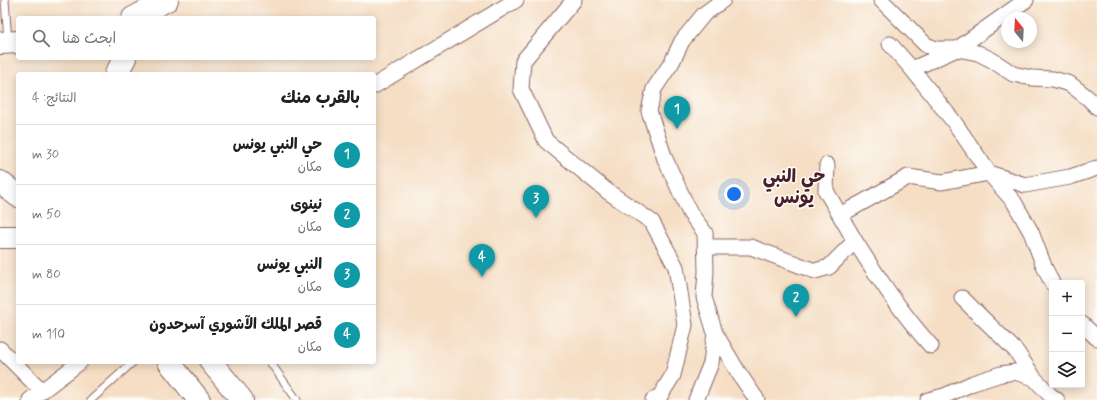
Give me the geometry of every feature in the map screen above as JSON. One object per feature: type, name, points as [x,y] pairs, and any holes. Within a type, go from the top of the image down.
[{"type":"main road","points":[[138,16],[168,0]]},
{"type":"main road","points":[[161,16],[175,0]]},
{"type":"main road","points":[[117,72],[124,60]]},
{"type":"main road","points":[[0,182],[16,194]]},
{"type":"main road","points":[[0,237],[16,237]]},
{"type":"main road","points":[[171,364],[199,400]]},
{"type":"main road","points":[[213,364],[242,400]]},
{"type":"street","points":[[376,85],[516,0]]},
{"type":"street","points":[[574,0],[523,61],[521,89],[546,141],[607,191],[652,222],[676,267],[685,325],[673,375],[660,396],[653,400]]},
{"type":"street","points":[[723,0],[704,14],[682,41],[672,62],[654,89],[649,111],[665,159],[690,213],[705,234],[706,272],[704,297],[715,333],[738,372],[757,400]]},
{"type":"street","points":[[881,0],[926,44],[936,49],[957,49],[978,53],[992,60],[1013,74],[1032,78],[1053,79],[1070,84],[1097,107]]},
{"type":"street","points":[[912,69],[957,49],[1026,0]]},
{"type":"street","points":[[890,44],[954,122],[989,173],[1014,202],[1031,232],[1051,280]]},
{"type":"street","points":[[827,165],[826,191],[855,241],[882,283],[916,329],[931,346]]},
{"type":"street","points":[[840,215],[908,177],[942,182],[989,173],[1025,185],[1070,177],[1097,168]]},
{"type":"street","points":[[705,247],[751,247],[815,271],[829,267],[855,241]]},
{"type":"street","points":[[962,298],[1016,351],[1034,378],[1050,395],[1057,400]]},
{"type":"street","points":[[1085,327],[1097,338]]},
{"type":"street","points":[[696,400],[711,363],[715,333]]},
{"type":"street","points":[[0,349],[36,395],[77,364]]},
{"type":"street","points":[[928,400],[944,396],[1001,374],[1015,372],[1034,378]]},
{"type":"lane","points":[[5,0],[9,43]]},
{"type":"lane","points":[[91,400],[131,364]]},
{"type":"lane","points":[[271,364],[297,400]]},
{"type":"place","name":"حي النبي يونس","points":[[677,129]]},
{"type":"place","name":"النبي يونس","points":[[536,218]]},
{"type":"place","name":"قصر الملك الآشوري آسرحدون","points":[[482,277]]},
{"type":"place","name":"نينوى","points":[[796,317]]},
{"type":"district","name":"حي النبي يونس","points":[[794,186]]}]
